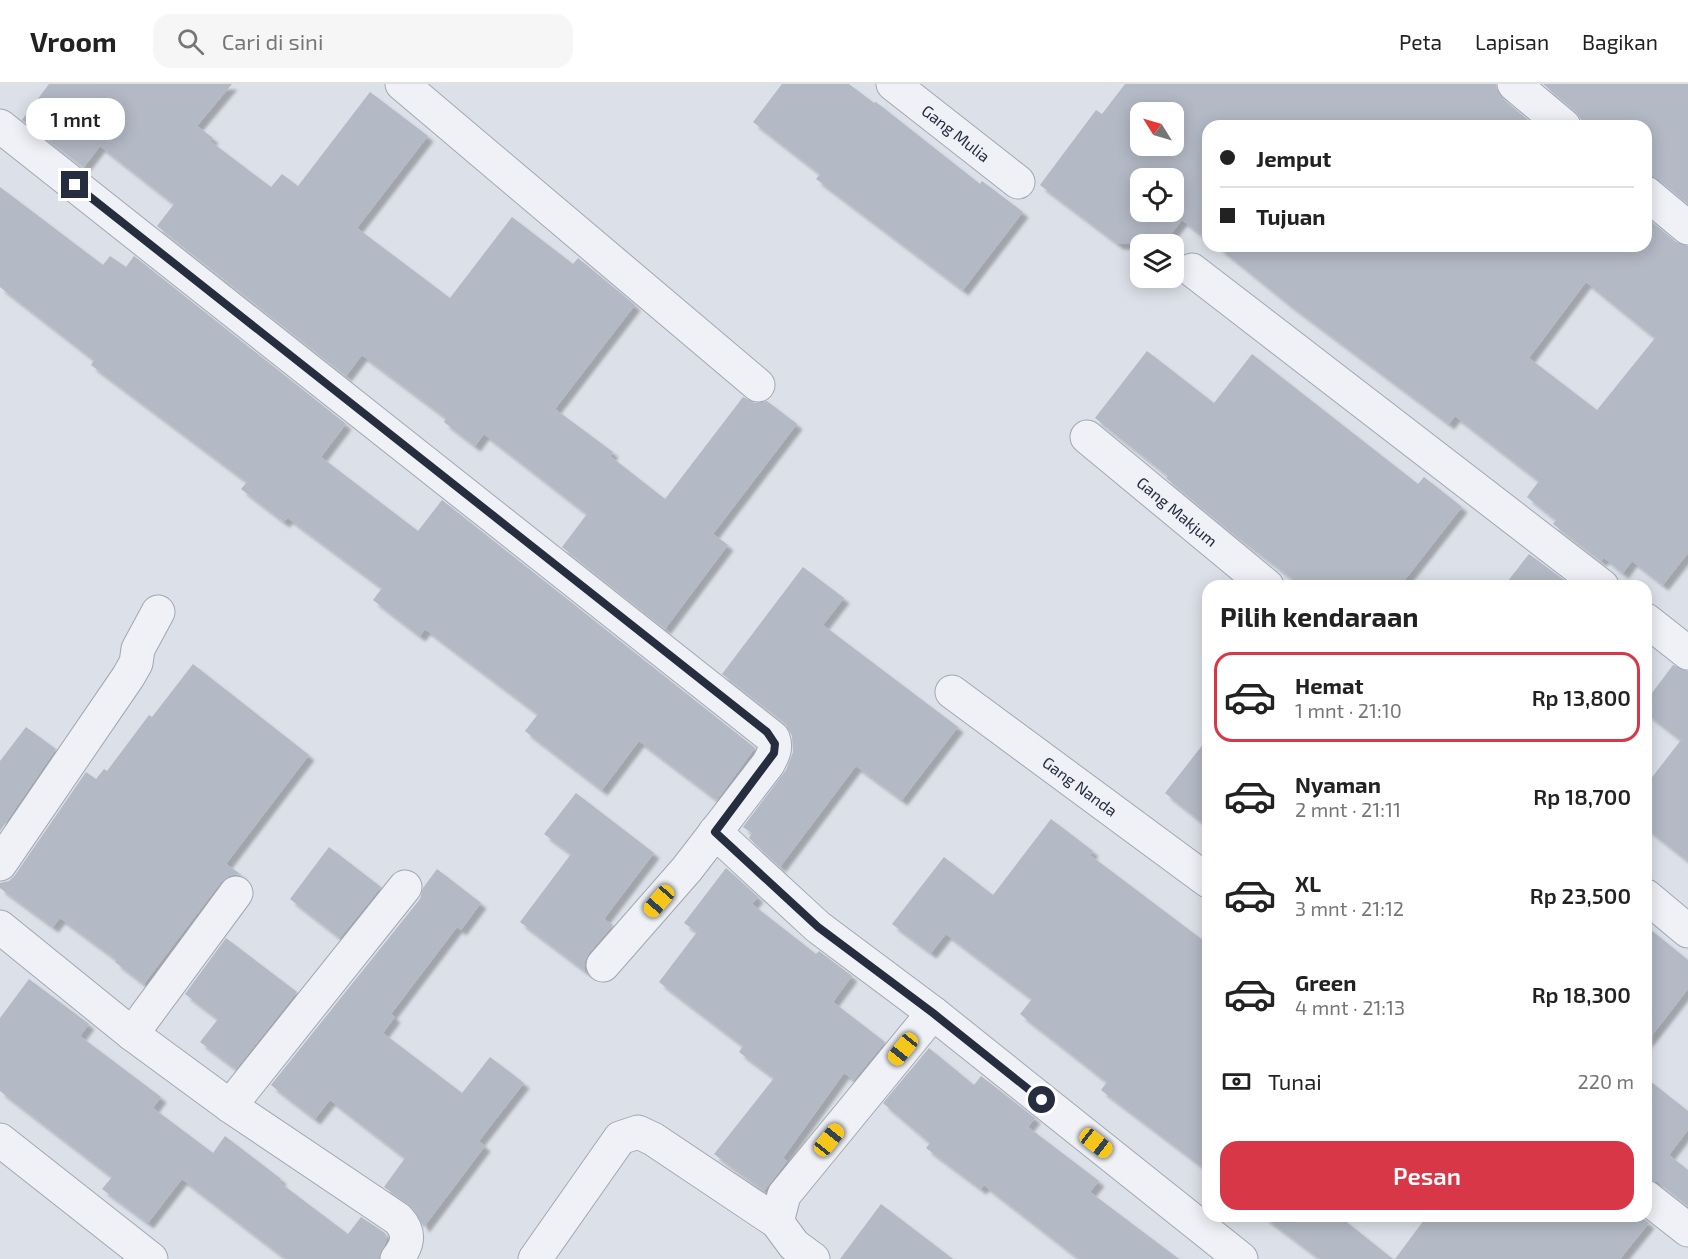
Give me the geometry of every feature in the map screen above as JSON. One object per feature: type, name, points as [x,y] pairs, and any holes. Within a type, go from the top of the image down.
[{"type":"street","points":[[402,84],[758,385]]},
{"type":"street","name":"Gang Mulia","points":[[893,84],[1018,182]]},
{"type":"street","points":[[1514,84],[1557,120]]},
{"type":"street","points":[[0,126],[767,732],[775,744],[774,753],[687,869],[603,964]]},
{"type":"street","points":[[1652,198],[1688,228]]},
{"type":"street","points":[[1192,270],[1594,580]]},
{"type":"street","name":"Gang Makjum","points":[[1088,437],[1261,580]]},
{"type":"street","points":[[0,864],[128,677],[136,663],[138,650],[158,612]]},
{"type":"street","points":[[1652,625],[1688,653]]},
{"type":"street","name":"Gang Nanda","points":[[952,692],[1202,877]]},
{"type":"street","points":[[715,832],[818,927],[933,1013],[1241,1259]]},
{"type":"street","points":[[230,1106],[405,887]]},
{"type":"street","points":[[132,1034],[236,892]]},
{"type":"street","points":[[1652,901],[1688,931]]},
{"type":"street","points":[[0,927],[132,1034],[230,1106],[398,1219],[405,1226],[408,1235],[405,1249],[397,1259]]},
{"type":"street","points":[[777,1222],[784,1195],[933,1013]]},
{"type":"street","points":[[535,1259],[620,1138],[638,1132],[653,1139],[777,1222],[794,1245],[813,1259]]},
{"type":"street","points":[[0,1140],[151,1259]]},
{"type":"street","points":[[1652,1202],[1688,1230]]},
{"type":"building","points":[[49,84],[232,84],[197,126],[213,138],[210,141],[271,187],[282,174],[298,186],[370,92],[428,136],[357,228],[450,298],[512,217],[573,264],[578,258],[635,305],[555,409],[613,452],[610,456],[665,499],[743,397],[755,403],[767,401],[797,424],[713,534],[728,545],[665,629],[562,547],[587,514],[484,434],[475,446],[444,422],[446,418],[362,355],[346,376],[157,226],[174,204],[100,146],[84,167],[22,120]]},
{"type":"building","points":[[782,84],[849,84],[874,103],[876,102],[980,184],[982,181],[1023,212],[963,290],[816,179],[820,174],[753,122]]},
{"type":"building","points":[[1125,84],[1496,84],[1497,91],[1502,98],[1528,120],[1202,120],[1202,235],[1184,222],[1184,168],[1130,168],[1130,222],[1180,222],[1171,234],[1130,234],[1130,244],[1118,244],[1040,185],[1096,110],[1102,114]]},
{"type":"building","points":[[1543,84],[1688,84],[1688,204],[1658,179],[1652,177],[1652,120],[1581,120],[1576,112]]},
{"type":"building","points":[[0,187],[103,265],[110,256],[126,267],[134,256],[346,424],[321,457],[418,531],[442,500],[755,748],[717,800],[639,741],[602,790],[525,731],[538,714],[425,629],[420,636],[373,600],[382,588],[288,518],[284,522],[241,489],[247,482],[91,365],[94,360],[0,287]]},
{"type":"building","points":[[1652,222],[1676,242],[1688,246],[1688,553],[1663,585],[1632,561],[1623,573],[1604,558],[1601,561],[1553,524],[1556,520],[1527,497],[1539,481],[1455,416],[1449,424],[1290,305],[1224,252],[1652,252]],"holes":[[[1586,282],[1655,338],[1597,410],[1529,358]]]},
{"type":"building","points":[[1147,351],[1214,403],[1252,354],[1418,484],[1424,477],[1462,507],[1405,580],[1294,580],[1227,529],[1166,478],[1168,476],[1095,418]]},
{"type":"building","points":[[1529,554],[1564,580],[1509,580]]},
{"type":"building","points":[[803,567],[844,598],[823,625],[958,727],[902,800],[856,766],[780,867],[749,838],[752,833],[743,827],[786,770],[793,752],[792,736],[785,723],[722,674]]},
{"type":"building","points":[[193,664],[309,755],[226,864],[243,876],[238,874],[229,876],[221,882],[144,984],[115,962],[117,960],[60,918],[53,927],[0,888],[0,883],[9,881],[15,875],[86,772],[96,779],[104,769],[107,771],[149,715],[152,717]]},
{"type":"building","points":[[1673,665],[1688,671],[1688,861],[1652,833],[1652,777],[1681,740],[1652,718],[1652,693]]},
{"type":"building","points":[[26,727],[56,749],[0,831],[0,761]]},
{"type":"building","points":[[1202,746],[1202,822],[1165,793]]},
{"type":"building","points":[[576,793],[654,853],[604,919],[613,925],[589,953],[585,961],[585,971],[520,922],[571,854],[544,834]]},
{"type":"building","points":[[1051,819],[1093,851],[1090,855],[1202,939],[1202,1166],[1101,1090],[1107,1082],[1020,1014],[1032,999],[946,934],[931,953],[892,924],[944,857],[993,895]]},
{"type":"building","points":[[329,847],[381,887],[340,938],[290,899]]},
{"type":"building","points":[[726,868],[758,897],[752,904],[816,954],[819,951],[852,976],[833,1002],[885,1042],[854,1080],[844,1073],[783,1158],[787,1161],[764,1191],[714,1154],[774,1078],[739,1052],[743,1046],[659,982],[697,932],[684,923]]},
{"type":"building","points":[[437,869],[481,903],[461,930],[457,927],[391,1014],[395,1017],[383,1033],[462,1093],[490,1057],[524,1083],[479,1141],[485,1146],[424,1227],[412,1207],[384,1187],[405,1158],[330,1100],[315,1119],[271,1085],[420,899],[423,888]]},
{"type":"building","points":[[1652,931],[1688,960],[1688,989],[1652,1035]]},
{"type":"building","points":[[226,938],[297,992],[236,1069],[200,1042],[218,1019],[185,994]]},
{"type":"building","points":[[29,979],[89,1024],[80,1036],[161,1097],[153,1108],[213,1153],[225,1136],[281,1179],[279,1182],[348,1234],[361,1217],[385,1233],[387,1239],[379,1259],[286,1259],[182,1179],[148,1223],[102,1189],[112,1177],[0,1091],[0,1018]]},
{"type":"building","points":[[929,1048],[974,1085],[981,1076],[1035,1118],[1028,1127],[1099,1181],[1090,1192],[1179,1259],[1079,1259],[984,1185],[981,1189],[926,1148],[930,1143],[883,1103]]},
{"type":"building","points":[[1652,1083],[1688,1111],[1688,1130],[1669,1155],[1688,1170],[1688,1206],[1658,1182],[1652,1180]]},
{"type":"building","points":[[881,1204],[953,1259],[840,1259]]},
{"type":"building","points":[[1271,1222],[1347,1222],[1393,1259],[1320,1259]]},
{"type":"building","points":[[1423,1222],[1649,1223],[1620,1259],[1395,1259]]},
{"type":"route","points":[[75,185],[767,732],[775,744],[774,753],[715,832],[818,927],[933,1013],[1042,1100]]}]
